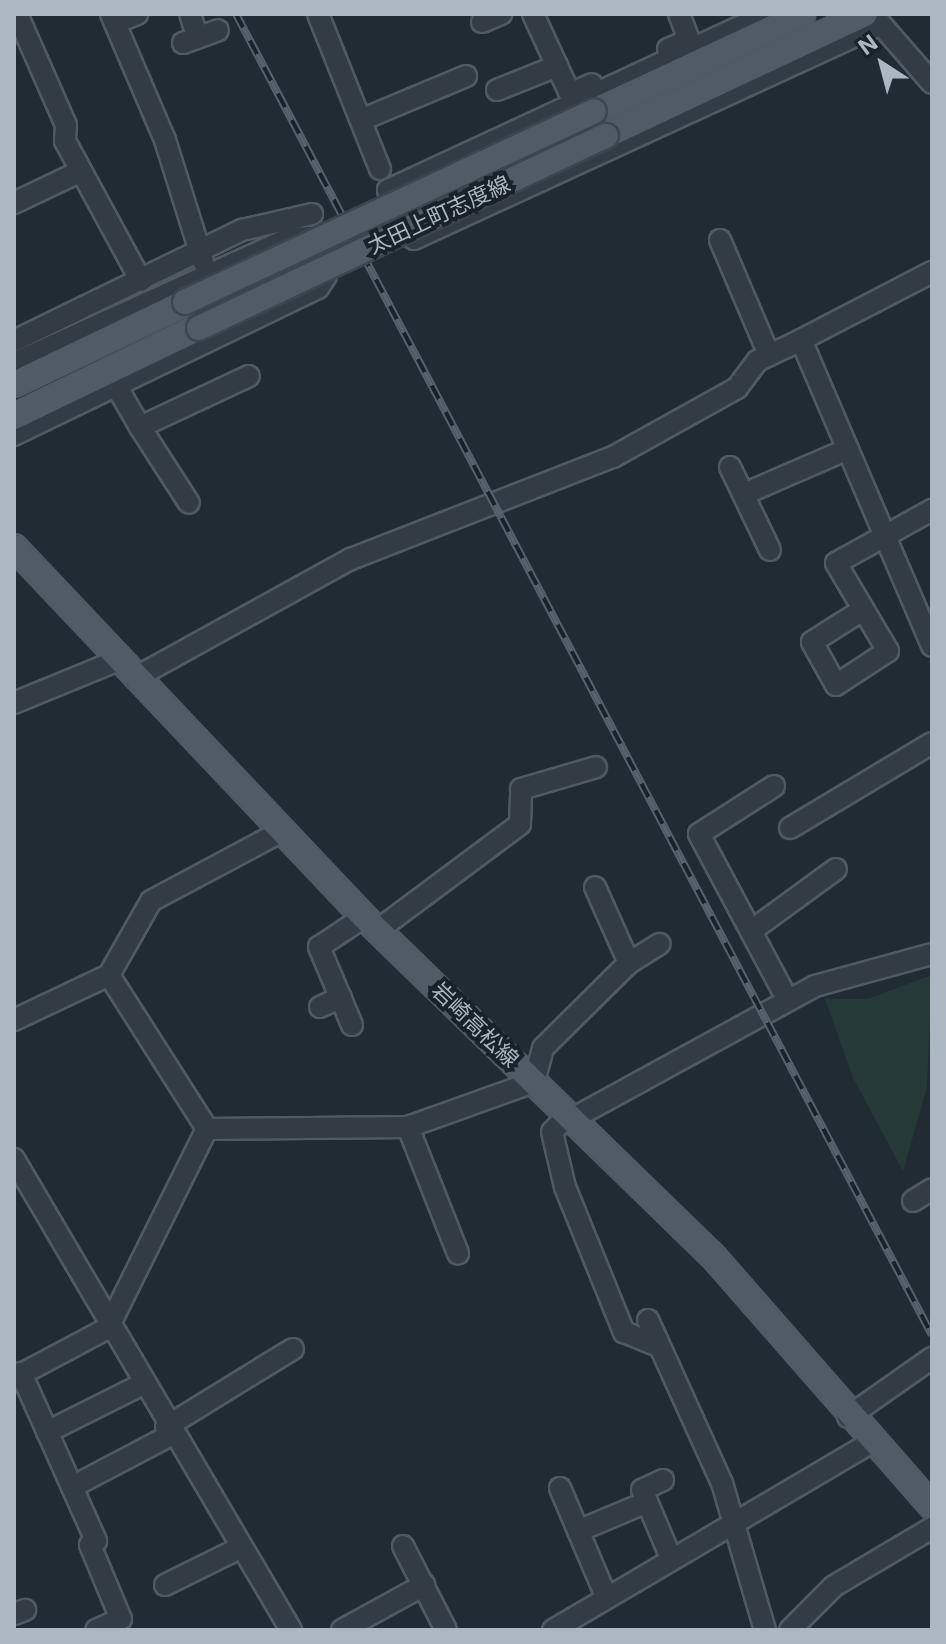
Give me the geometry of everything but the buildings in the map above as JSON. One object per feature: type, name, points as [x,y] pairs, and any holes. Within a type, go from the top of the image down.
[{"type":"main road","name":"太田上町志度線","points":[[14,384],[802,14]]},
{"type":"main road","name":"太田上町志度線","points":[[14,417],[606,136],[872,18]]},
{"type":"main road","name":"岩崎高松線","points":[[14,547],[371,924],[722,1266],[848,1417],[932,1506]]},
{"type":"street","points":[[137,14],[113,19],[165,140],[203,260]]},
{"type":"street","points":[[190,14],[200,37]]},
{"type":"street","points":[[318,14],[380,169]]},
{"type":"street","points":[[482,22],[501,14]]},
{"type":"street","points":[[533,14],[570,94],[689,40],[679,14]]},
{"type":"street","points":[[767,14],[388,190],[414,239],[872,18],[932,83]]},
{"type":"street","points":[[17,16],[81,171],[141,281]]},
{"type":"street","points":[[497,90],[557,66]]},
{"type":"street","points":[[361,120],[466,76]]},
{"type":"street","points":[[14,203],[81,171]]},
{"type":"street","points":[[14,341],[141,281],[203,260],[255,225],[312,214]]},
{"type":"street","points":[[14,363],[289,238],[310,237],[326,276],[318,288],[232,323],[118,389],[14,435]]},
{"type":"street","points":[[720,240],[769,355]]},
{"type":"street","points":[[135,678],[351,559],[613,457],[737,388],[769,355],[932,272]]},
{"type":"street","points":[[801,340],[932,646]]},
{"type":"street","points":[[140,427],[249,376]]},
{"type":"street","points":[[118,389],[189,503]]},
{"type":"street","points":[[744,494],[848,449]]},
{"type":"street","points":[[730,467],[770,550]]},
{"type":"street","points":[[861,611],[836,563],[932,510]]},
{"type":"street","points":[[14,703],[119,660]]},
{"type":"street","points":[[790,828],[932,743]]},
{"type":"street","points":[[352,1025],[319,947],[371,924],[520,824],[521,789],[596,767]]},
{"type":"street","points":[[774,786],[699,834],[787,999]]},
{"type":"street","points":[[14,1020],[109,975],[151,901],[282,831]]},
{"type":"street","points":[[751,931],[836,869]]},
{"type":"street","points":[[595,887],[629,963]]},
{"type":"street","points":[[207,1129],[408,1127],[534,1082],[543,1048],[629,963],[660,944]]},
{"type":"street","points":[[657,1345],[624,1332],[565,1187],[552,1132],[570,1117],[787,999],[874,965],[932,954]]},
{"type":"street","points":[[109,975],[207,1129]]},
{"type":"street","points":[[320,1007],[341,997]]},
{"type":"street","points":[[408,1127],[458,1253]]},
{"type":"street","points":[[96,1630],[121,1619],[72,1487],[18,1376],[108,1328],[207,1129]]},
{"type":"street","points":[[14,1159],[168,1431],[291,1630]]},
{"type":"street","points":[[913,1201],[932,1189]]},
{"type":"street","points":[[648,1320],[735,1526],[765,1630]]},
{"type":"street","points":[[72,1487],[168,1431],[293,1349]]},
{"type":"street","points":[[848,1417],[932,1358]]},
{"type":"street","points":[[47,1432],[141,1385]]},
{"type":"street","points":[[553,1630],[605,1594],[735,1526],[871,1443]]},
{"type":"street","points":[[663,1480],[642,1490],[671,1558]]},
{"type":"street","points":[[560,1488],[605,1594]]},
{"type":"street","points":[[578,1531],[647,1502]]},
{"type":"street","points":[[790,1630],[834,1586],[932,1528]]},
{"type":"street","points":[[403,1546],[446,1630]]},
{"type":"street","points":[[165,1585],[240,1548]]},
{"type":"street","points":[[342,1630],[424,1585]]},
{"type":"green space","points":[[932,975],[927,1087],[903,1171],[853,1078],[825,999],[867,999]]},
{"type":"railway","points":[[236,14],[932,1335]]}]
